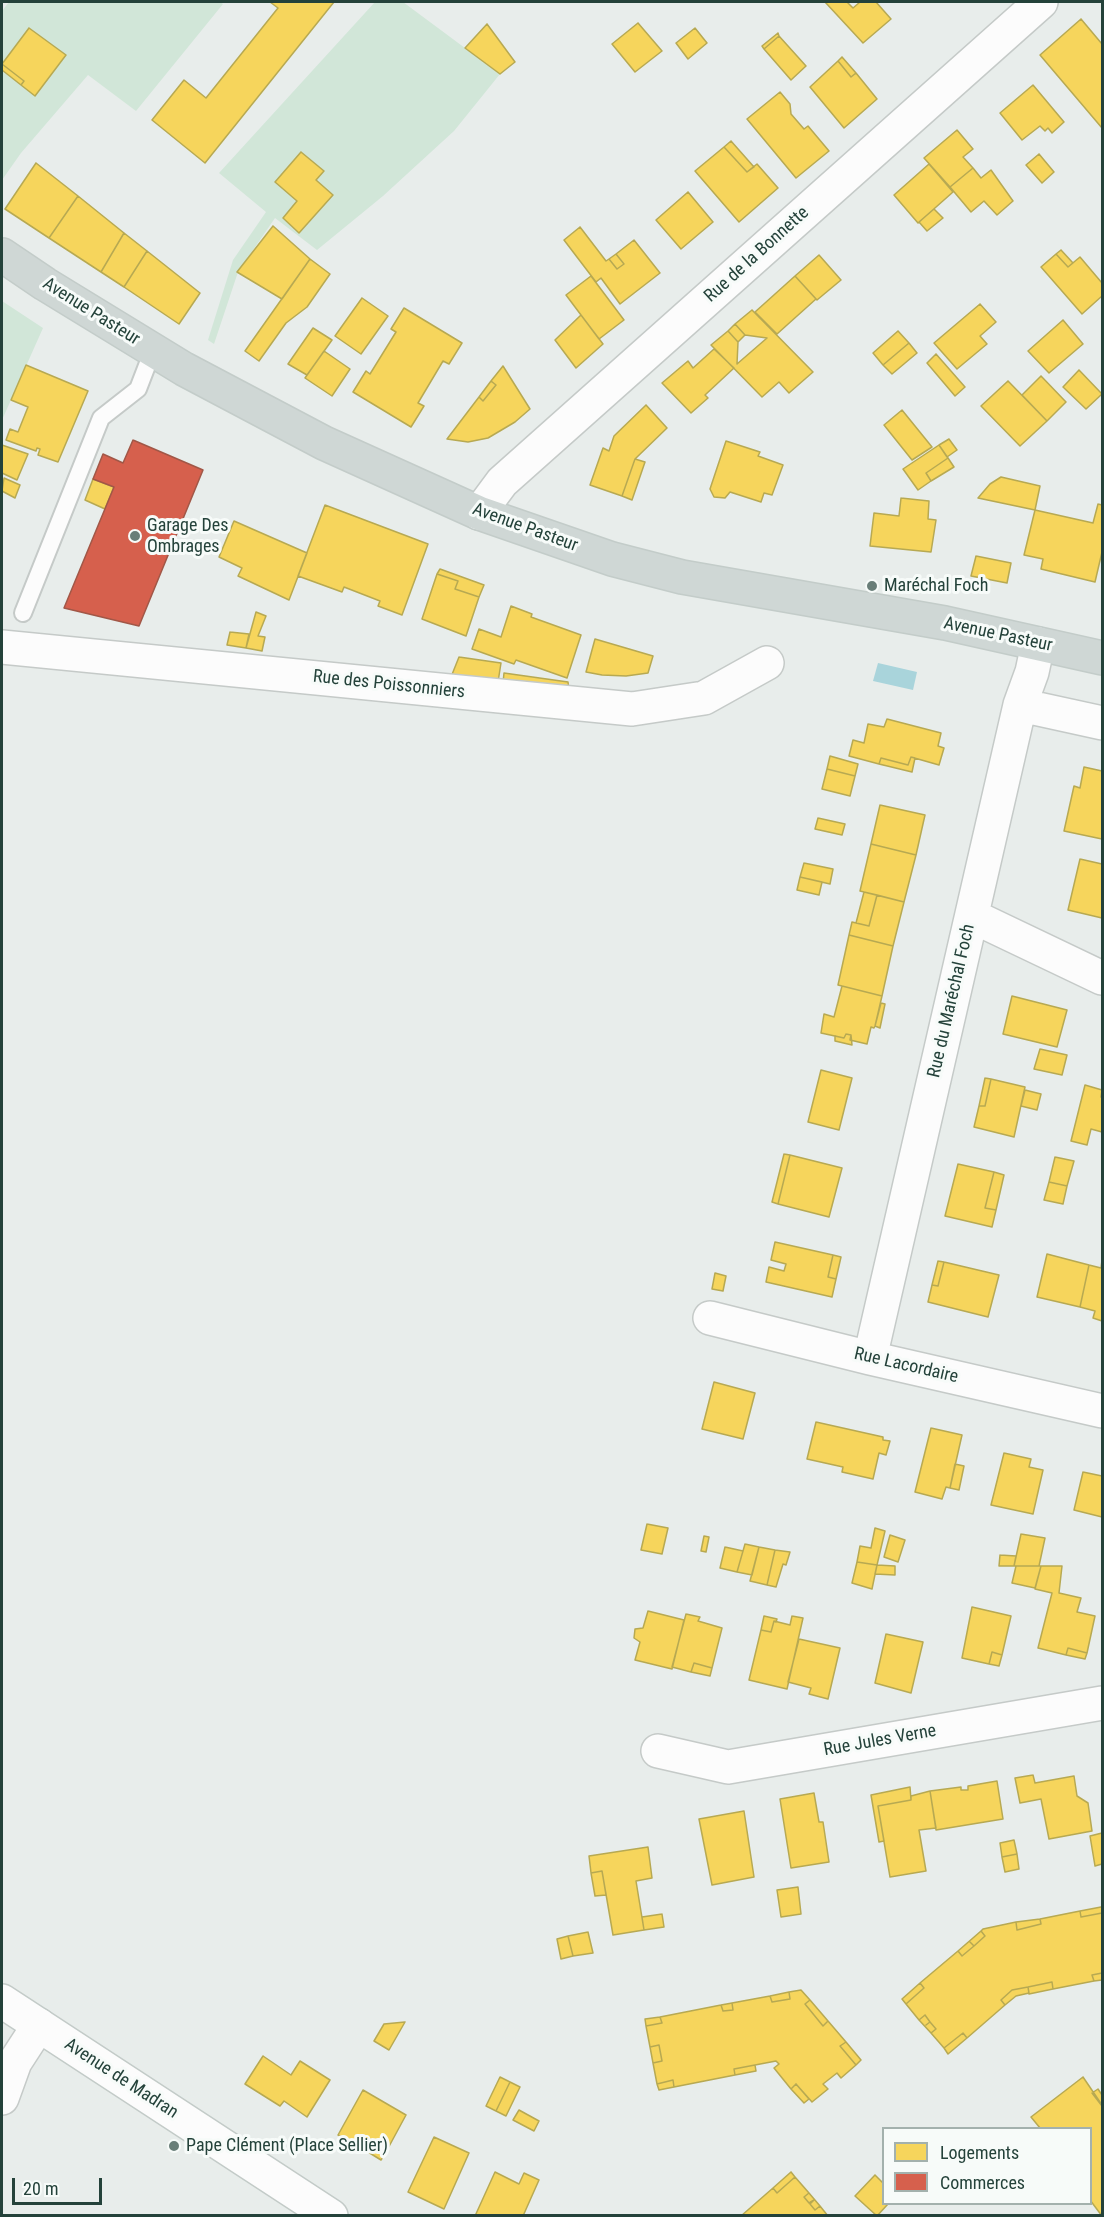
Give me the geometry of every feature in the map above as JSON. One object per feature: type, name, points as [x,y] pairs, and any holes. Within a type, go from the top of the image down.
[{"type":"main road","name":"Avenue Pasteur","points":[[2,255],[184,369],[324,443],[479,513],[612,559],[682,577],[945,623],[1102,658]]},
{"type":"street","name":"Rue de la Bonnette","points":[[479,513],[502,482],[1041,2]]},
{"type":"street","name":"Rue du Maréchal Foch","points":[[870,1358],[1020,705],[1032,672],[1038,644]]},
{"type":"street","name":"Rue des Poissonniers","points":[[2,647],[632,709],[704,698],[767,663]]},
{"type":"street","points":[[1020,705],[1102,723]]},
{"type":"street","points":[[972,916],[1102,978]]},
{"type":"street","name":"Rue Lacordaire","points":[[710,1318],[870,1358],[1102,1411]]},
{"type":"street","name":"Rue Jules Verne","points":[[658,1751],[728,1767],[1102,1703]]},
{"type":"street","name":"Avenue de Madran","points":[[2,2001],[331,2216]]},
{"type":"street","points":[[2,2098],[15,2062],[39,2025]]},
{"type":"lane","points":[[23,613],[101,418],[138,389],[153,350]]},
{"type":"green space","points":[[9,2],[220,2],[223,4],[136,111],[88,75],[21,153],[2,180],[2,11]]},
{"type":"green space","points":[[375,2],[403,2],[500,74],[454,131],[383,196],[317,250],[275,218],[238,272],[214,344],[208,340],[233,260],[266,212],[219,173]]},
{"type":"green space","points":[[2,301],[43,328],[2,420]]},
{"type":"water","points":[[878,663],[917,672],[913,690],[873,681]]},
{"type":"building: Logements","points":[[270,2],[334,2],[205,163],[152,120],[184,80],[206,98],[278,8]]},
{"type":"building: Logements","points":[[825,2],[847,2],[853,8],[860,2],[876,2],[891,19],[863,43]]},
{"type":"building: Logements","points":[[1081,19],[1102,44],[1102,128],[1040,55]]},
{"type":"building: Logements","points":[[638,23],[662,51],[635,72],[612,44]]},
{"type":"building: Logements","points":[[487,24],[515,62],[500,74],[465,48]]},
{"type":"building: Logements","points":[[29,28],[66,55],[35,96],[21,85],[24,81],[2,64]]},
{"type":"building: Logements","points":[[695,28],[707,43],[688,59],[676,43]]},
{"type":"building: Logements","points":[[778,33],[779,36],[764,49],[762,46]]},
{"type":"building: Logements","points":[[779,36],[806,66],[791,80],[764,49]]},
{"type":"building: Logements","points":[[842,57],[856,73],[851,77],[838,61]]},
{"type":"building: Logements","points":[[838,61],[851,77],[856,73],[877,99],[844,128],[810,87]]},
{"type":"building: Logements","points":[[2,64],[24,81],[21,85],[2,70]]},
{"type":"building: Logements","points":[[1033,85],[1064,122],[1052,133],[1048,128],[1045,131],[1040,126],[1022,140],[1000,113]]},
{"type":"building: Logements","points":[[780,92],[790,104],[791,114],[804,129],[808,126],[829,151],[796,178],[747,119]]},
{"type":"building: Logements","points":[[957,130],[973,149],[963,157],[973,168],[950,187],[924,158]]},
{"type":"building: Logements","points":[[731,141],[754,167],[747,172],[724,147]]},
{"type":"building: Logements","points":[[724,147],[747,172],[757,164],[778,188],[739,222],[695,171]]},
{"type":"building: Logements","points":[[301,152],[324,171],[316,180],[333,195],[299,233],[283,218],[297,201],[275,182]]},
{"type":"building: Logements","points":[[1039,154],[1054,172],[1042,183],[1026,165]]},
{"type":"building: Logements","points":[[36,163],[78,196],[49,238],[5,209]]},
{"type":"building: Logements","points":[[929,164],[953,192],[918,223],[894,195]]},
{"type":"building: Logements","points":[[973,168],[981,178],[991,170],[1013,201],[997,215],[984,201],[971,212],[950,187]]},
{"type":"building: Logements","points":[[688,192],[713,222],[681,249],[656,220]]},
{"type":"building: Logements","points":[[78,196],[124,233],[101,272],[49,238]]},
{"type":"building: Logements","points":[[934,209],[943,218],[927,231],[919,222]]},
{"type":"building: Logements","points":[[273,226],[310,259],[282,299],[237,272]]},
{"type":"building: Logements","points":[[580,227],[606,261],[609,259],[617,269],[624,264],[616,254],[634,240],[660,273],[620,304],[601,278],[596,282],[564,240]]},
{"type":"building: Logements","points":[[124,233],[147,251],[124,287],[101,272]]},
{"type":"building: Logements","points":[[1061,250],[1073,263],[1068,267],[1056,254]]},
{"type":"building: Logements","points":[[147,251],[200,293],[179,324],[124,287]]},
{"type":"building: Logements","points":[[616,254],[624,264],[617,269],[609,259]]},
{"type":"building: Logements","points":[[1056,254],[1068,267],[1080,257],[1102,283],[1102,296],[1082,314],[1041,267]]},
{"type":"building: Logements","points":[[819,255],[841,280],[817,300],[795,276]]},
{"type":"building: Logements","points":[[310,259],[330,274],[307,307],[286,323],[259,361],[245,351]]},
{"type":"building: Logements","points":[[591,276],[624,320],[599,339],[566,295]]},
{"type":"building: Logements","points":[[795,276],[816,299],[777,334],[755,312]]},
{"type":"building: Logements","points":[[362,298],[388,316],[361,354],[335,336]]},
{"type":"building: Logements","points":[[980,304],[996,322],[980,336],[987,344],[957,369],[934,343]]},
{"type":"building: Logements","points":[[404,308],[462,343],[449,364],[443,361],[418,403],[424,406],[411,427],[353,392],[366,371],[370,374],[396,332],[391,329]]},
{"type":"building: Logements","points":[[752,310],[813,372],[789,393],[779,382],[762,397],[711,345],[728,331],[738,342],[737,364],[767,338],[745,335],[735,324]]},
{"type":"building: Logements","points":[[581,315],[603,344],[576,368],[555,340]]},
{"type":"building: Logements","points":[[1063,320],[1083,344],[1049,373],[1028,351]]},
{"type":"building: Logements","points":[[735,324],[745,335],[738,342],[728,331]]},
{"type":"building: Logements","points":[[313,328],[332,340],[307,375],[288,364]]},
{"type":"building: Logements","points":[[898,331],[909,343],[883,365],[873,353]]},
{"type":"building: Logements","points":[[909,343],[917,353],[892,374],[883,365]]},
{"type":"building: Logements","points":[[714,349],[734,368],[705,395],[708,398],[691,413],[662,383],[688,361],[693,368]]},
{"type":"building: Logements","points":[[324,351],[350,369],[332,396],[305,378]]},
{"type":"building: Logements","points":[[936,354],[965,387],[955,396],[927,363]]},
{"type":"building: Logements","points":[[26,365],[88,391],[58,462],[38,455],[40,449],[37,448],[36,451],[6,440],[10,429],[18,432],[28,407],[11,400]]},
{"type":"building: Logements","points":[[503,366],[530,409],[515,422],[488,438],[468,442],[447,439],[479,397],[483,401],[496,385],[491,381]]},
{"type":"building: Logements","points":[[1079,370],[1102,394],[1086,409],[1063,387]]},
{"type":"building: Logements","points":[[1041,376],[1066,402],[1047,421],[1022,395]]},
{"type":"building: Logements","points":[[491,381],[496,385],[483,401],[479,397]]},
{"type":"building: Logements","points":[[1008,381],[1047,421],[1020,446],[981,406]]},
{"type":"building: Logements","points":[[646,405],[667,428],[635,459],[622,496],[590,485],[603,448],[609,451],[614,436]]},
{"type":"building: Logements","points":[[902,410],[932,447],[912,460],[884,425]]},
{"type":"building: Logements","points":[[949,439],[957,450],[947,457],[939,445]]},
{"type":"building: Logements","points":[[726,441],[760,452],[758,456],[783,465],[772,495],[764,493],[761,502],[730,492],[725,498],[714,497],[710,489]]},
{"type":"building: Logements","points":[[2,445],[28,454],[17,480],[2,473]]},
{"type":"building: Logements","points":[[939,445],[948,458],[926,473],[931,481],[918,490],[903,469]]},
{"type":"building: Logements","points":[[948,458],[954,467],[931,481],[926,473]]},
{"type":"building: Logements","points":[[635,459],[645,462],[632,500],[622,496]]},
{"type":"building: Logements","points":[[1001,477],[1040,486],[1035,510],[978,498],[990,484]]},
{"type":"building: Logements","points":[[4,478],[20,485],[15,498],[2,491]]},
{"type":"building: Logements","points":[[93,479],[114,487],[105,509],[85,500]]},
{"type":"building: Logements","points":[[901,498],[929,501],[928,519],[936,520],[931,552],[870,546],[874,513],[899,516]]},
{"type":"building: Logements","points":[[1098,504],[1102,505],[1102,552],[1095,582],[1041,569],[1043,559],[1024,555],[1035,510],[1093,523]]},
{"type":"building: Logements","points":[[325,505],[428,544],[402,615],[378,606],[380,601],[344,587],[342,592],[298,576]]},
{"type":"building: Logements","points":[[234,521],[307,553],[289,600],[238,576],[242,568],[219,557]]},
{"type":"building: Logements","points":[[976,556],[1011,563],[1007,583],[971,576]]},
{"type":"building: Logements","points":[[440,569],[484,585],[479,597],[455,589],[458,581],[437,574]]},
{"type":"building: Logements","points":[[437,574],[458,581],[455,589],[479,597],[466,636],[422,619]]},
{"type":"building: Logements","points":[[511,606],[532,614],[531,617],[581,635],[567,678],[516,660],[514,664],[472,649],[479,629],[501,637]]},
{"type":"building: Logements","points":[[256,612],[266,616],[258,636],[265,637],[262,651],[246,648]]},
{"type":"building: Logements","points":[[230,632],[249,634],[246,648],[227,645]]},
{"type":"building: Logements","points":[[595,639],[653,656],[648,673],[626,676],[586,672]]},
{"type":"building: Logements","points":[[459,657],[501,663],[498,682],[451,677]]},
{"type":"building: Logements","points":[[504,673],[568,682],[569,690],[503,683]]},
{"type":"building: Logements","points":[[887,719],[941,733],[938,746],[944,748],[939,765],[911,757],[908,765],[881,758],[879,764],[849,756],[853,740],[864,743],[868,724],[884,727]]},
{"type":"building: Logements","points":[[830,756],[858,764],[855,776],[827,769]]},
{"type":"building: Logements","points":[[911,757],[915,758],[912,772],[879,764],[881,758],[908,765]]},
{"type":"building: Logements","points":[[1084,767],[1102,771],[1102,839],[1064,831],[1074,786],[1080,788]]},
{"type":"building: Logements","points":[[827,769],[855,776],[850,796],[822,789]]},
{"type":"building: Logements","points":[[880,805],[925,815],[916,855],[871,844]]},
{"type":"building: Logements","points":[[818,818],[845,824],[842,835],[815,829]]},
{"type":"building: Logements","points":[[871,844],[916,855],[904,902],[860,891]]},
{"type":"building: Logements","points":[[1080,859],[1102,864],[1102,918],[1068,910]]},
{"type":"building: Logements","points":[[804,863],[833,869],[830,884],[800,877]]},
{"type":"building: Logements","points":[[800,877],[822,882],[819,895],[797,890]]},
{"type":"building: Logements","points":[[864,892],[877,895],[869,926],[856,923]]},
{"type":"building: Logements","points":[[877,895],[904,902],[893,946],[849,935],[852,922],[869,926]]},
{"type":"building: Logements","points":[[849,935],[893,946],[882,996],[838,985]]},
{"type":"building: Logements","points":[[842,986],[882,996],[875,1026],[871,1027],[867,1044],[850,1040],[851,1035],[846,1034],[844,1038],[821,1033],[824,1014],[834,1017]]},
{"type":"building: Logements","points":[[1012,996],[1067,1010],[1057,1047],[1003,1034]]},
{"type":"building: Logements","points":[[881,1003],[885,1004],[880,1028],[875,1026]]},
{"type":"building: Logements","points":[[846,1034],[851,1035],[852,1045],[835,1041],[835,1036],[844,1038]]},
{"type":"building: Logements","points":[[1040,1049],[1067,1055],[1062,1075],[1034,1069]]},
{"type":"building: Logements","points":[[821,1070],[852,1078],[839,1130],[808,1122]]},
{"type":"building: Logements","points":[[985,1078],[991,1079],[985,1106],[979,1106]]},
{"type":"building: Logements","points":[[991,1079],[1025,1087],[1014,1137],[974,1127],[979,1106],[985,1106]]},
{"type":"building: Logements","points":[[1085,1085],[1102,1090],[1102,1132],[1091,1129],[1087,1145],[1071,1141]]},
{"type":"building: Logements","points":[[1025,1090],[1041,1094],[1037,1110],[1021,1106]]},
{"type":"building: Logements","points":[[784,1154],[790,1155],[778,1204],[772,1202]]},
{"type":"building: Logements","points":[[790,1155],[842,1168],[829,1217],[778,1204]]},
{"type":"building: Logements","points":[[1055,1157],[1074,1161],[1067,1186],[1049,1182]]},
{"type":"building: Logements","points":[[958,1164],[994,1172],[985,1208],[996,1210],[992,1227],[945,1216]]},
{"type":"building: Logements","points":[[994,1172],[1004,1175],[996,1210],[985,1208]]},
{"type":"building: Logements","points":[[1049,1182],[1067,1186],[1063,1204],[1044,1200]]},
{"type":"building: Logements","points":[[775,1242],[833,1255],[828,1277],[836,1279],[832,1297],[766,1282],[769,1267],[784,1271],[786,1264],[771,1260]]},
{"type":"building: Logements","points":[[1047,1254],[1089,1265],[1080,1307],[1037,1297]]},
{"type":"building: Logements","points":[[833,1255],[841,1257],[836,1279],[828,1277]]},
{"type":"building: Logements","points":[[1102,1260],[1102,1321],[1093,1318],[1095,1311],[1080,1307],[1089,1265],[1101,1268]]},
{"type":"building: Logements","points":[[938,1261],[944,1262],[938,1286],[932,1285]]},
{"type":"building: Logements","points":[[944,1262],[999,1275],[988,1317],[928,1302],[932,1285],[938,1286]]},
{"type":"building: Logements","points":[[715,1273],[726,1276],[723,1291],[712,1289]]},
{"type":"building: Logements","points":[[714,1382],[755,1393],[743,1439],[702,1429]]},
{"type":"building: Logements","points":[[816,1422],[883,1437],[883,1440],[890,1441],[886,1455],[879,1453],[873,1479],[842,1472],[843,1467],[807,1459]]},
{"type":"building: Logements","points":[[931,1428],[962,1435],[950,1488],[946,1487],[942,1499],[915,1492]]},
{"type":"building: Logements","points":[[1004,1453],[1031,1459],[1029,1467],[1043,1470],[1033,1514],[991,1505]]},
{"type":"building: Logements","points":[[955,1464],[964,1466],[959,1490],[950,1488]]},
{"type":"building: Logements","points":[[1083,1472],[1102,1476],[1102,1517],[1074,1510]]},
{"type":"building: Logements","points":[[647,1524],[668,1528],[662,1554],[641,1550]]},
{"type":"building: Logements","points":[[875,1528],[885,1531],[877,1565],[857,1562],[860,1546],[871,1548]]},
{"type":"building: Logements","points":[[1021,1534],[1045,1538],[1039,1566],[1014,1566]]},
{"type":"building: Logements","points":[[890,1535],[905,1540],[898,1562],[884,1557]]},
{"type":"building: Logements","points":[[704,1536],[709,1537],[706,1552],[701,1551]]},
{"type":"building: Logements","points":[[745,1544],[759,1547],[752,1575],[737,1572]]},
{"type":"building: Logements","points":[[725,1547],[743,1551],[737,1572],[720,1568]]},
{"type":"building: Logements","points":[[759,1547],[775,1550],[767,1585],[750,1581]]},
{"type":"building: Logements","points":[[775,1550],[790,1552],[786,1565],[783,1564],[776,1587],[767,1585]]},
{"type":"building: Logements","points":[[1000,1555],[1016,1556],[1014,1566],[999,1566]]},
{"type":"building: Logements","points":[[857,1562],[877,1565],[872,1589],[852,1583]]},
{"type":"building: Logements","points":[[877,1565],[895,1566],[895,1575],[875,1574]]},
{"type":"building: Logements","points":[[1016,1566],[1041,1566],[1035,1588],[1012,1583]]},
{"type":"building: Logements","points":[[1041,1566],[1062,1566],[1059,1593],[1081,1598],[1077,1612],[1095,1616],[1087,1653],[1068,1648],[1066,1655],[1038,1648],[1052,1593],[1035,1589]]},
{"type":"building: Logements","points":[[972,1607],[1011,1616],[1002,1655],[992,1652],[989,1664],[962,1658]]},
{"type":"building: Logements","points":[[648,1611],[684,1620],[672,1669],[635,1660],[640,1642],[634,1638],[635,1629],[643,1628]]},
{"type":"building: Logements","points":[[686,1614],[700,1617],[698,1621],[722,1628],[712,1668],[694,1663],[691,1672],[672,1667]]},
{"type":"building: Logements","points":[[764,1616],[777,1619],[776,1622],[774,1621],[771,1632],[761,1630]]},
{"type":"building: Logements","points":[[792,1616],[803,1618],[787,1689],[749,1680],[761,1630],[771,1632],[774,1621],[790,1625]]},
{"type":"building: Logements","points":[[886,1634],[923,1642],[911,1693],[875,1683]]},
{"type":"building: Logements","points":[[799,1639],[840,1648],[828,1699],[809,1694],[811,1688],[788,1682]]},
{"type":"building: Logements","points":[[1068,1648],[1087,1653],[1085,1659],[1066,1655]]},
{"type":"building: Logements","points":[[992,1652],[1002,1655],[999,1666],[989,1664]]},
{"type":"building: Logements","points":[[694,1663],[712,1668],[710,1676],[691,1672]]},
{"type":"building: Logements","points":[[1033,1775],[1035,1783],[1074,1776],[1077,1796],[1088,1803],[1092,1831],[1049,1839],[1041,1799],[1020,1803],[1015,1778]]},
{"type":"building: Logements","points":[[997,1781],[1003,1819],[936,1830],[930,1791],[961,1787],[961,1790],[968,1790],[968,1786]]},
{"type":"building: Logements","points":[[910,1787],[911,1800],[878,1806],[884,1841],[879,1842],[871,1795]]},
{"type":"building: Logements","points":[[930,1791],[936,1828],[919,1830],[926,1871],[890,1877],[878,1806],[911,1800],[911,1796]]},
{"type":"building: Logements","points":[[814,1793],[819,1822],[823,1822],[829,1862],[791,1868],[780,1799]]},
{"type":"building: Logements","points":[[744,1811],[754,1877],[712,1885],[699,1819]]},
{"type":"building: Logements","points":[[1102,1833],[1102,1864],[1095,1866],[1090,1836]]},
{"type":"building: Logements","points":[[1014,1840],[1017,1854],[1002,1857],[1000,1843]]},
{"type":"building: Logements","points":[[648,1847],[652,1878],[636,1881],[644,1930],[613,1935],[602,1871],[591,1873],[589,1856]]},
{"type":"building: Logements","points":[[1017,1854],[1019,1869],[1005,1872],[1002,1857]]},
{"type":"building: Logements","points":[[602,1871],[606,1895],[595,1896],[591,1873]]},
{"type":"building: Logements","points":[[798,1887],[801,1914],[781,1917],[777,1890]]},
{"type":"building: Logements","points":[[1102,1907],[1102,1913],[1081,1917],[1080,1911]]},
{"type":"building: Logements","points":[[1080,1911],[1081,1917],[1102,1913],[1102,1973],[1092,1975],[1094,1981],[1053,1989],[1052,1982],[1012,1990],[1001,2000],[1005,2005],[967,2038],[963,2033],[944,2048],[931,2033],[936,2029],[925,2015],[919,2020],[906,2004],[924,1988],[920,1983],[958,1951],[962,1956],[985,1936],[981,1931],[983,1929],[1016,1922],[1017,1930],[1041,1924],[1040,1919]]},
{"type":"building: Logements","points":[[662,1914],[664,1927],[644,1930],[642,1917]]},
{"type":"building: Logements","points":[[1040,1919],[1041,1924],[1017,1930],[1016,1922]]},
{"type":"building: Logements","points":[[981,1931],[985,1936],[962,1956],[958,1951]]},
{"type":"building: Logements","points":[[588,1932],[593,1953],[573,1956],[568,1936]]},
{"type":"building: Logements","points":[[568,1936],[573,1956],[561,1959],[557,1939]]},
{"type":"building: Logements","points":[[1102,1973],[1102,1980],[1094,1981],[1092,1975]]},
{"type":"building: Logements","points":[[1052,1982],[1053,1989],[1029,1994],[1028,1987]]},
{"type":"building: Logements","points":[[920,1983],[924,1988],[906,2004],[902,1999]]},
{"type":"building: Logements","points":[[1028,1987],[1029,1993],[1016,1996],[1005,2005],[1001,2000],[1012,1990]]},
{"type":"building: Logements","points":[[801,1990],[810,2000],[805,2004],[823,2026],[828,2021],[846,2042],[840,2046],[856,2065],[841,2078],[837,2073],[823,2084],[828,2089],[812,2102],[796,2084],[791,2089],[774,2068],[779,2064],[776,2061],[734,2069],[735,2075],[674,2087],[673,2080],[657,2084],[653,2063],[662,2061],[659,2045],[650,2047],[646,2026],[662,2023],[660,2017],[721,2005],[723,2011],[733,2010],[732,2003],[770,1996],[772,2002],[790,1999],[789,1992]]},
{"type":"building: Logements","points":[[789,1992],[790,1999],[772,2002],[770,1996]]},
{"type":"building: Logements","points":[[810,2000],[828,2021],[823,2026],[805,2004]]},
{"type":"building: Logements","points":[[732,2003],[733,2010],[723,2011],[721,2005]]},
{"type":"building: Logements","points":[[925,2015],[936,2029],[931,2033],[919,2020]]},
{"type":"building: Logements","points":[[660,2017],[662,2023],[646,2026],[645,2019]]},
{"type":"building: Logements","points":[[405,2022],[389,2050],[374,2041],[384,2024]]},
{"type":"building: Logements","points":[[963,2033],[967,2038],[948,2054],[944,2048]]},
{"type":"building: Logements","points":[[846,2042],[861,2060],[856,2065],[840,2046]]},
{"type":"building: Logements","points":[[659,2045],[662,2061],[653,2063],[650,2047]]},
{"type":"building: Logements","points":[[263,2056],[291,2075],[300,2061],[330,2080],[307,2117],[284,2101],[280,2106],[245,2084]]},
{"type":"building: Logements","points":[[755,2065],[756,2071],[735,2075],[734,2069]]},
{"type":"building: Logements","points":[[500,2077],[510,2082],[496,2111],[486,2106]]},
{"type":"building: Logements","points":[[1083,2077],[1102,2105],[1102,2216],[1092,2203],[1092,2127],[1039,2127],[1031,2117]]},
{"type":"building: Logements","points":[[673,2080],[674,2087],[659,2090],[657,2084]]},
{"type":"building: Logements","points":[[510,2082],[520,2087],[506,2116],[496,2111]]},
{"type":"building: Logements","points":[[796,2084],[809,2099],[804,2103],[791,2089]]},
{"type":"building: Logements","points":[[1098,2089],[1102,2095],[1102,2106],[1092,2093]]},
{"type":"building: Logements","points":[[363,2090],[406,2115],[386,2152],[359,2137],[355,2144],[338,2135]]},
{"type":"building: Logements","points":[[519,2110],[539,2121],[534,2131],[513,2120]]},
{"type":"building: Logements","points":[[359,2137],[386,2152],[381,2160],[355,2144]]},
{"type":"building: Logements","points":[[434,2137],[469,2153],[444,2209],[408,2192]]},
{"type":"building: Logements","points":[[495,2172],[519,2184],[524,2173],[539,2180],[523,2216],[475,2216]]},
{"type":"building: Logements","points":[[791,2172],[795,2177],[777,2193],[773,2188]]},
{"type":"building: Logements","points":[[875,2175],[882,2182],[882,2205],[887,2205],[877,2216],[855,2196]]},
{"type":"building: Logements","points":[[795,2177],[809,2193],[804,2197],[809,2203],[814,2200],[810,2204],[815,2210],[820,2206],[828,2216],[741,2216],[773,2188],[777,2193]]},
{"type":"building: Logements","points":[[809,2193],[820,2206],[815,2210],[810,2204],[814,2200],[809,2203],[804,2197]]},
{"type":"building: Commerces","points":[[133,440],[203,470],[139,626],[64,608],[114,487],[93,479],[103,454],[123,463]]},
{"type":"place","name":"Garage Des Ombrages","points":[[135,536]]},
{"type":"place","name":"Maréchal Foch","points":[[872,586]]},
{"type":"place","name":"Pape Clément (Place Sellier)","points":[[174,2146]]}]
